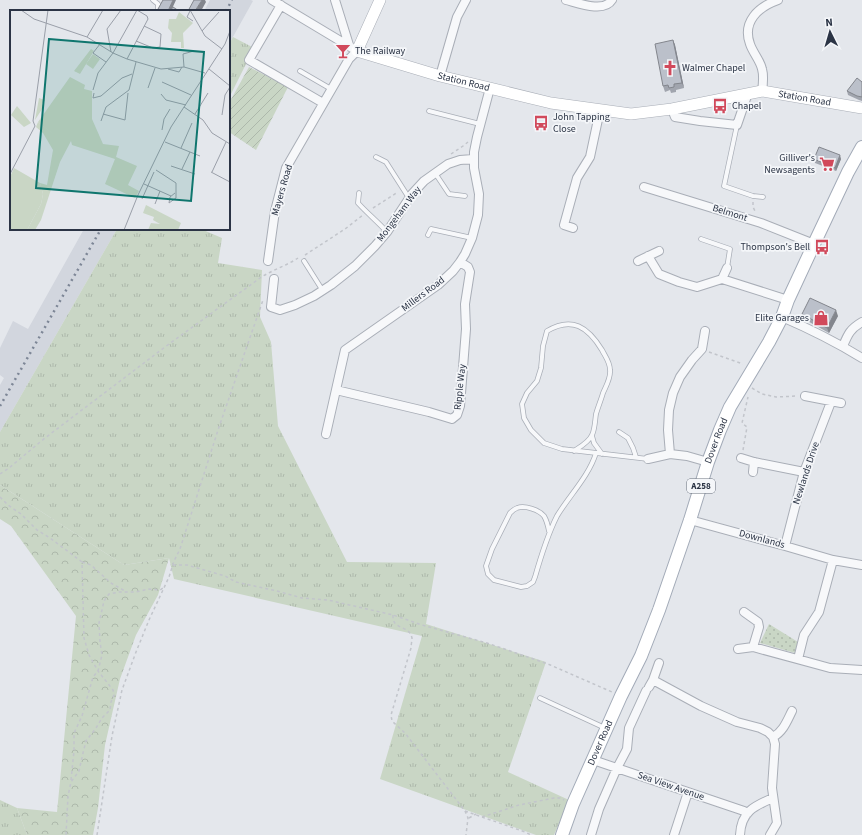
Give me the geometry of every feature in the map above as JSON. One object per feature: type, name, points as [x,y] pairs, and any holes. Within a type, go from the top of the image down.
[{"type":"main road","name":"Dover Road","points":[[562,835],[573,804],[621,696],[641,656],[690,520],[708,462],[730,407],[748,385],[754,368],[782,317],[788,300],[814,244],[848,172],[862,147]]},
{"type":"street","name":"Station Road","points":[[272,0],[353,48],[440,76],[551,103],[631,114],[672,109],[762,91],[862,108]]},
{"type":"street","points":[[335,0],[353,48]]},
{"type":"street","points":[[353,48],[380,0]]},
{"type":"street","points":[[440,76],[457,17],[466,0]]},
{"type":"street","points":[[566,0],[599,7],[610,3],[612,0]]},
{"type":"street","points":[[762,91],[763,84],[760,62],[750,46],[747,35],[750,20],[767,4],[778,0]]},
{"type":"street","points":[[281,5],[249,60],[323,103]]},
{"type":"street","name":"Mayers Road","points":[[268,261],[275,211],[286,168],[349,59],[353,48]]},
{"type":"street","name":"Millers Road","points":[[326,434],[345,350],[438,285],[449,275],[465,254],[472,238],[478,215],[479,194],[473,159],[477,123],[490,88]]},
{"type":"street","points":[[672,109],[675,116],[700,121],[738,125],[748,94]]},
{"type":"street","points":[[573,228],[564,225],[577,178],[590,157],[600,110]]},
{"type":"street","name":"Mongeham Way","points":[[269,276],[271,307],[280,310],[305,301],[323,291],[355,266],[387,232],[409,198],[420,185],[448,164],[460,160],[473,159]]},
{"type":"street","name":"Belmont","points":[[644,187],[760,223],[814,244]]},
{"type":"street","points":[[638,261],[659,251]]},
{"type":"street","points":[[648,256],[659,274],[697,288],[722,279],[788,300]]},
{"type":"street","name":"Ripple Way","points":[[336,390],[429,412],[452,419],[457,415],[460,406],[466,329],[465,304],[470,272],[468,267],[460,262]]},
{"type":"street","points":[[722,279],[727,268]]},
{"type":"street","points":[[782,317],[843,346],[862,358]]},
{"type":"street","points":[[843,346],[849,332],[862,322]]},
{"type":"street","points":[[670,454],[668,430],[669,410],[673,393],[680,377],[702,349],[705,331]]},
{"type":"street","points":[[805,396],[841,403]]},
{"type":"street","name":"Newlands Drive","points":[[785,546],[804,472],[831,402]]},
{"type":"street","points":[[648,459],[670,454],[687,456],[708,462]]},
{"type":"street","points":[[741,458],[804,472]]},
{"type":"street","points":[[752,472],[754,462]]},
{"type":"street","name":"Downlands","points":[[690,520],[833,560],[862,565]]},
{"type":"street","points":[[798,659],[804,635],[819,612],[833,560]]},
{"type":"street","points":[[744,612],[758,622],[759,627],[753,647]]},
{"type":"street","points":[[738,649],[753,647],[830,668],[862,670]]},
{"type":"street","points":[[591,835],[599,809],[626,750],[629,728],[660,663]]},
{"type":"street","points":[[650,686],[737,722],[760,728],[768,732],[773,737],[775,744],[772,788],[778,823],[770,835]]},
{"type":"street","points":[[773,737],[777,736],[786,725],[792,711]]},
{"type":"street","name":"Sea View Avenue","points":[[593,760],[748,813]]},
{"type":"street","points":[[674,835],[688,792]]},
{"type":"street","points":[[740,835],[743,819],[748,813],[756,806],[773,798]]},
{"type":"lane","points":[[153,0],[158,4],[158,10]]},
{"type":"lane","points":[[300,71],[331,90]]},
{"type":"lane","points":[[429,111],[477,123]]},
{"type":"lane","points":[[738,125],[724,186],[753,196],[763,197]]},
{"type":"lane","points":[[376,157],[386,162],[409,198]]},
{"type":"lane","points":[[435,173],[449,194],[465,196]]},
{"type":"lane","points":[[359,193],[358,203],[366,213],[387,232]]},
{"type":"lane","points":[[428,235],[431,229],[472,238]]},
{"type":"lane","points":[[701,239],[730,249],[727,268]]},
{"type":"lane","points":[[304,261],[323,291]]},
{"type":"lane","points":[[602,454],[592,436],[596,414],[609,379],[610,370],[608,360],[597,341],[588,332],[578,326],[568,324],[556,326],[547,331],[543,346],[541,368],[537,380],[527,393],[522,404],[524,418],[531,430],[544,443],[562,449],[574,451],[648,459]]},
{"type":"lane","points":[[619,432],[628,438],[636,458]]},
{"type":"lane","points":[[574,451],[592,436]]},
{"type":"lane","points":[[549,531],[545,517],[537,511],[525,507],[514,509],[510,513],[492,549],[486,566],[488,574],[494,580],[521,587],[527,586],[532,582],[535,577],[549,531],[589,468],[596,453]]},
{"type":"lane","points":[[540,698],[607,729]]},
{"type":"path","points":[[451,154],[467,142],[477,123]]},
{"type":"path","points":[[304,255],[346,229],[366,213],[403,188]]},
{"type":"path","points":[[753,196],[753,206],[760,223]]},
{"type":"path","points":[[0,474],[159,352],[269,276],[275,269],[298,258]]},
{"type":"path","points":[[268,261],[269,276]]},
{"type":"path","points":[[97,835],[112,736],[122,690],[174,560],[180,550],[219,428],[264,298]]},
{"type":"path","points":[[702,349],[754,368]]},
{"type":"path","points":[[741,458],[747,427],[742,423],[748,385],[762,394],[776,397],[805,396]]},
{"type":"path","points":[[0,497],[38,530],[82,562],[91,565],[111,583],[126,592]]},
{"type":"path","points":[[71,782],[79,771],[86,741],[102,718],[110,710],[114,695],[113,690],[98,671],[89,655],[84,638],[82,562]]},
{"type":"path","points":[[173,565],[187,565],[225,576],[236,582],[302,598],[328,600],[393,614],[422,625],[487,643],[548,664],[621,696]]},
{"type":"path","points":[[66,835],[68,796],[74,752],[74,733],[82,716],[92,677],[98,671],[102,655],[99,623],[104,601],[109,594],[119,592],[136,592],[149,589],[160,590],[164,588]]},
{"type":"path","points":[[393,614],[394,623],[399,627],[406,629],[410,633],[412,639],[392,721],[405,733],[465,811],[468,818],[466,835]]},
{"type":"path","points":[[482,817],[519,805],[554,798],[560,798],[573,804]]},
{"type":"path","points":[[465,811],[531,835]]},
{"type":"path","points":[[468,818],[476,814]]},
{"type":"shaded area","points":[[210,0],[253,1],[230,42],[230,10],[205,10]]},
{"type":"shaded area","points":[[83,230],[116,230],[0,432],[0,385],[4,378],[0,375],[0,348],[13,321],[28,329]]},
{"type":"green space","points":[[233,37],[254,48],[230,96],[230,42]]},
{"type":"green space","points":[[249,67],[288,87],[256,150],[230,133],[230,101]]},
{"type":"green space","points":[[116,230],[203,230],[222,238],[218,263],[262,270],[260,317],[271,342],[278,426],[347,562],[436,563],[426,624],[546,662],[508,772],[569,800],[554,835],[536,835],[380,779],[422,636],[174,579],[169,558],[124,565],[0,485],[0,432]]},
{"type":"green space","points":[[0,485],[124,565],[169,558],[158,595],[136,635],[120,679],[105,745],[98,808],[93,835],[27,835],[17,808],[57,812],[76,616],[11,526],[0,519]]},
{"type":"green space","points":[[769,624],[798,642],[795,653],[760,643]]},
{"type":"green space","points":[[0,800],[17,808],[27,835],[0,835]]},
{"type":"building","points":[[163,0],[173,0],[168,10],[158,9]]},
{"type":"building","points":[[194,0],[202,0],[196,10],[189,10]]},
{"type":"building","points":[[173,7],[178,10],[171,10]]},
{"type":"building","name":"Walmer Chapel","points":[[673,40],[682,83],[674,84],[674,87],[669,88],[668,85],[663,86],[655,44]]},
{"type":"building","points":[[857,78],[862,82],[862,97],[847,91]]},
{"type":"building","points":[[819,147],[840,155],[835,168],[814,159]]},
{"type":"building","name":"Elite Garages","points":[[810,298],[836,310],[827,328],[802,314]]},
{"type":"railway","points":[[227,10],[232,0]]},
{"type":"railway","points":[[0,406],[100,230]]},
{"type":"place","name":"The Railway","points":[[343,51]]},
{"type":"place","name":"Walmer Chapel","points":[[670,68]]},
{"type":"place","name":"Chapel","points":[[720,106]]},
{"type":"place","name":"John Tapping Close","points":[[541,123]]},
{"type":"place","name":"Gilliver's Newsagents","points":[[827,164]]},
{"type":"place","name":"Thompson's Bell","points":[[822,247]]},
{"type":"place","name":"Elite Garages","points":[[821,318]]}]
